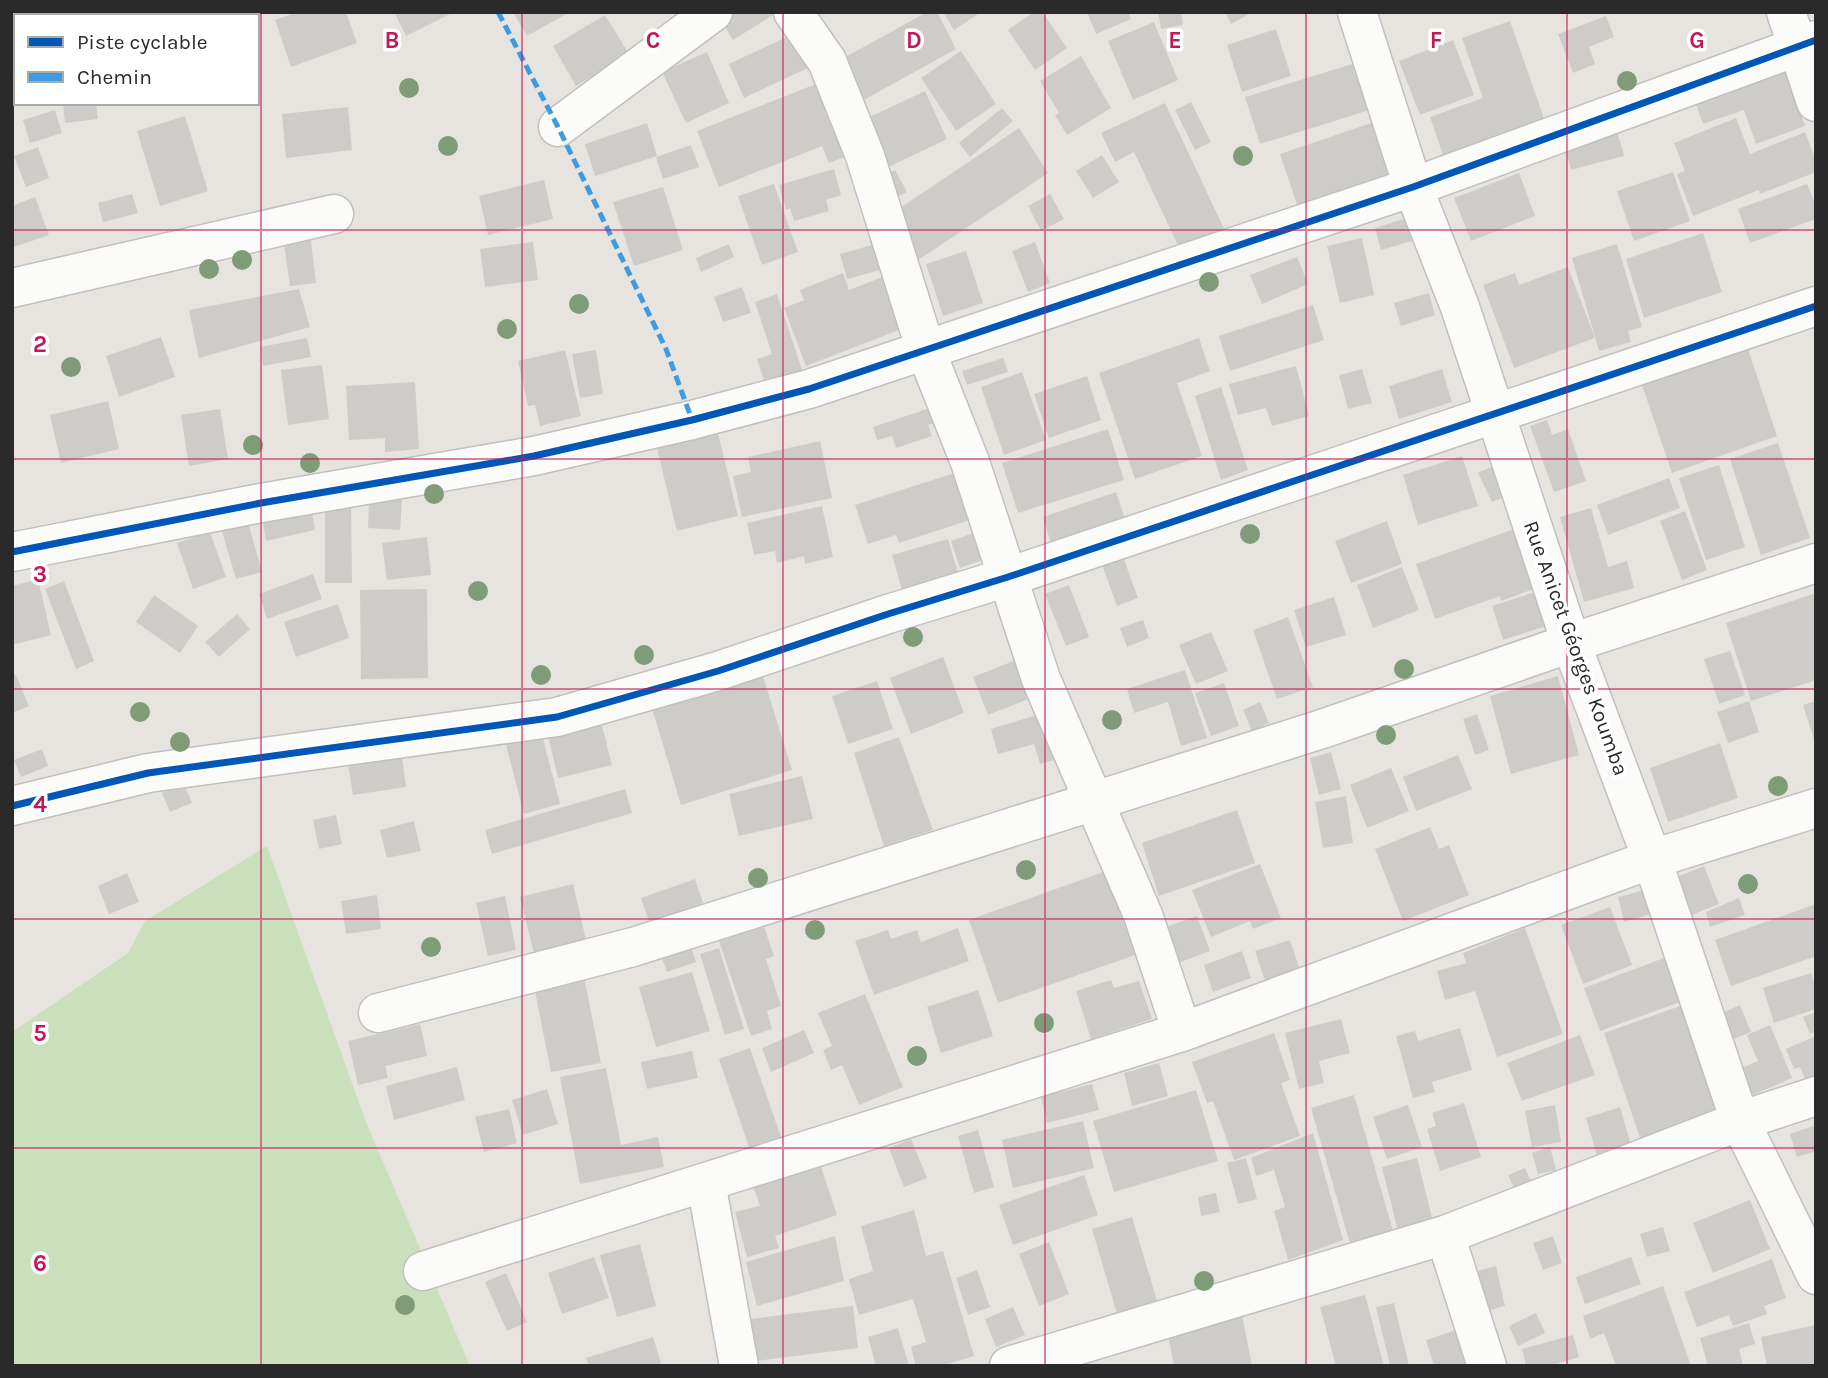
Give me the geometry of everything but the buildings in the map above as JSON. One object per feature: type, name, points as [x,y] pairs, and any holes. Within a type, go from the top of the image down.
[{"type":"street","points":[[558,127],[713,12]]},
{"type":"street","points":[[793,12],[827,61],[856,132],[926,351],[970,462],[1041,679],[1143,915],[1182,1032]]},
{"type":"street","name":"Rue Anicet Géorges Koumba","points":[[1357,12],[1413,187],[1460,307],[1571,643],[1652,859],[1740,1121],[1816,1275]]},
{"type":"street","points":[[12,552],[261,503],[534,456],[770,400],[926,351],[1413,187],[1800,33],[1816,102]]},
{"type":"street","points":[[12,288],[334,214]]},
{"type":"street","points":[[12,806],[148,773],[557,718],[718,671],[1008,577],[1816,306]]},
{"type":"street","points":[[378,1013],[633,947],[1322,729],[1571,643],[1816,563]]},
{"type":"street","points":[[423,1270],[1182,1032],[1652,859],[1816,808]]},
{"type":"street","points":[[1009,1366],[1445,1236],[1740,1121],[1816,1096]]},
{"type":"street","points":[[706,1182],[739,1366]]},
{"type":"street","points":[[1445,1236],[1487,1366]]},
{"type":"green space","points":[[267,846],[366,1122],[470,1366],[12,1366],[12,1032],[128,953],[145,921]]},
{"type":"marked path","points":[[498,12],[558,127],[666,349],[692,420]]},
{"type":"cycle path","points":[[12,552],[261,503],[534,456],[692,420],[809,389],[1413,187],[1816,40]]},
{"type":"cycle path","points":[[12,806],[148,773],[557,717],[718,671],[1008,577],[1816,306]]}]
